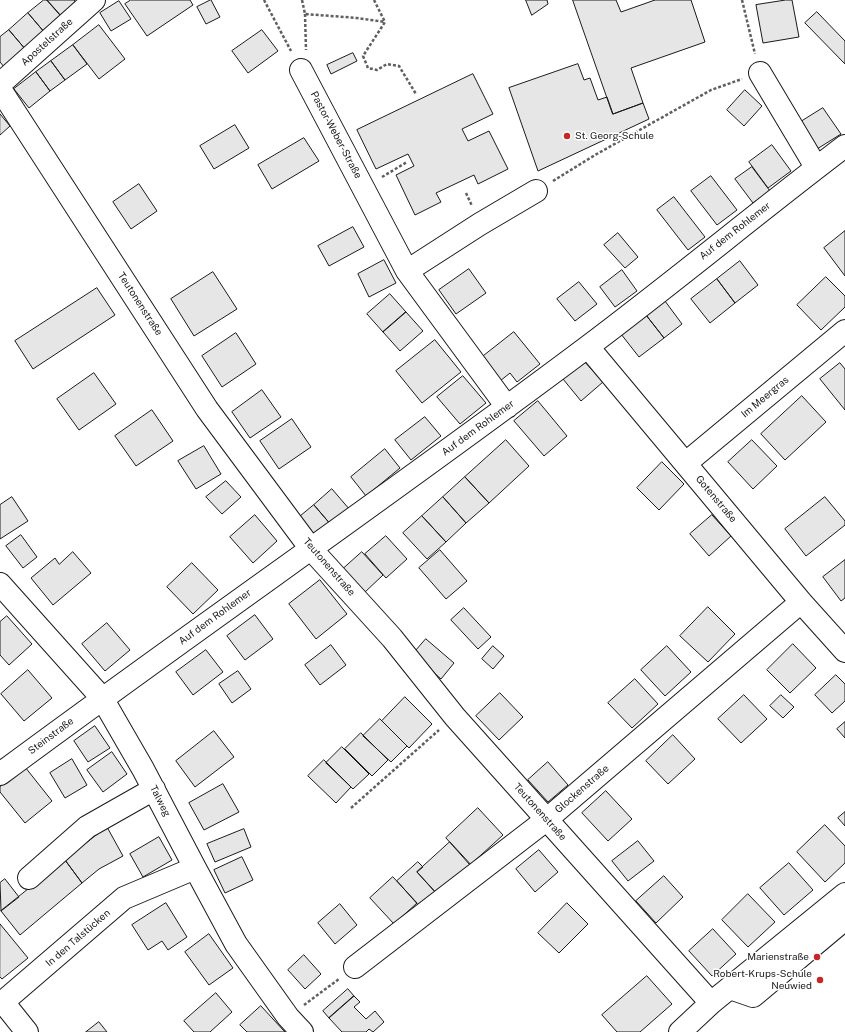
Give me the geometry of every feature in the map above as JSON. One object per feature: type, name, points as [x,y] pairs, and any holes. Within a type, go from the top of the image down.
[{"type":"street","name":"Apostelstraße","points":[[0,84],[94,0]]},
{"type":"street","name":"Pastor-Weber-Straße","points":[[301,70],[407,271],[507,406]]},
{"type":"street","points":[[760,73],[816,167]]},
{"type":"street","name":"Teutonenstraße","points":[[0,89],[207,409],[311,549],[392,638],[455,717],[711,1003]]},
{"type":"street","name":"Auf dem Rohlemer","points":[[102,698],[311,549],[588,347],[816,167],[845,146]]},
{"type":"street","points":[[407,271],[480,224],[536,191]]},
{"type":"street","name":"Im Meergras","points":[[686,463],[845,331]]},
{"type":"street","name":"Gotenstraße","points":[[588,347],[686,463],[800,602],[845,651]]},
{"type":"street","name":"Talweg","points":[[0,584],[102,698],[154,789],[236,944],[295,1024]]},
{"type":"street","name":"Glockenstraße","points":[[355,967],[546,820],[800,602]]},
{"type":"street","name":"Steinstraße","points":[[0,774],[102,698]]},
{"type":"street","points":[[29,878],[87,827],[154,789]]},
{"type":"street","name":"In den Talstücken","points":[[27,1032],[3,1002],[124,898],[195,868]]},
{"type":"street","points":[[680,1032],[711,1003],[844,901]]},
{"type":"street","points":[[730,988],[753,996],[845,919]]},
{"type":"path","points":[[264,0],[301,70]]},
{"type":"path","points":[[302,0],[305,14],[385,22]]},
{"type":"path","points":[[374,0],[385,22]]},
{"type":"path","points":[[536,191],[595,155],[711,90],[760,73],[742,0]]},
{"type":"path","points":[[385,22],[363,56],[368,68],[377,70],[387,64],[399,66],[416,94]]},
{"type":"path","points":[[364,187],[407,162]]},
{"type":"path","points":[[351,808],[455,717]]},
{"type":"path","points":[[295,1024],[355,967]]},
{"type":"building","points":[[44,0],[47,0],[63,18],[45,33],[28,13]]},
{"type":"building","points":[[47,0],[74,0],[78,5],[63,18]]},
{"type":"building","points":[[131,0],[190,0],[193,5],[147,36],[125,4]]},
{"type":"building","points":[[211,0],[220,17],[206,24],[197,7]]},
{"type":"building","points":[[526,0],[547,0],[548,4],[532,15]]},
{"type":"building","points":[[573,0],[616,0],[621,12],[655,0],[691,0],[705,42],[631,68],[643,103],[613,114]]},
{"type":"building","points":[[792,0],[799,37],[763,43],[756,5]]},
{"type":"building","points":[[119,1],[131,19],[111,31],[100,13]]},
{"type":"building","points":[[817,12],[845,41],[845,64],[805,23]]},
{"type":"building","points":[[28,13],[45,33],[26,50],[9,30]]},
{"type":"building","points":[[99,25],[125,59],[99,79],[73,45]]},
{"type":"building","points":[[9,30],[26,50],[5,68],[0,62],[0,37]]},
{"type":"building","points":[[262,30],[278,51],[248,73],[232,51]]},
{"type":"building","points":[[73,45],[87,64],[65,80],[51,61]]},
{"type":"building","points":[[353,53],[357,61],[331,74],[327,65]]},
{"type":"building","points":[[51,61],[65,80],[50,91],[36,72]]},
{"type":"building","points":[[578,64],[584,80],[590,78],[598,100],[607,97],[613,114],[643,103],[649,119],[538,171],[509,88]]},
{"type":"building","points":[[36,72],[50,91],[29,108],[14,89]]},
{"type":"building","points":[[473,74],[493,114],[462,129],[468,141],[489,131],[508,169],[478,184],[474,175],[436,193],[441,202],[415,215],[396,175],[414,166],[408,154],[376,169],[357,130]]},
{"type":"building","points":[[745,90],[762,106],[744,126],[727,110]]},
{"type":"building","points":[[823,108],[841,134],[817,149],[799,123]]},
{"type":"building","points":[[0,114],[10,126],[0,135]]},
{"type":"building","points":[[235,125],[249,148],[214,169],[200,146]]},
{"type":"building","points":[[304,138],[319,161],[272,189],[258,165]]},
{"type":"building","points":[[772,145],[791,171],[768,188],[749,162]]},
{"type":"building","points":[[752,167],[770,191],[753,203],[735,179]]},
{"type":"building","points":[[711,176],[737,210],[717,225],[691,191]]},
{"type":"building","points":[[139,184],[157,211],[131,229],[113,202]]},
{"type":"building","points":[[674,197],[705,237],[688,250],[657,210]]},
{"type":"building","points":[[353,227],[364,247],[329,266],[318,246]]},
{"type":"building","points":[[845,231],[845,276],[824,248]]},
{"type":"building","points":[[618,233],[638,257],[625,268],[604,245]]},
{"type":"building","points":[[384,260],[396,283],[369,297],[358,274]]},
{"type":"building","points":[[740,261],[758,285],[735,303],[717,279]]},
{"type":"building","points":[[469,269],[486,293],[456,314],[439,290]]},
{"type":"building","points":[[622,270],[637,291],[615,307],[600,287]]},
{"type":"building","points":[[213,272],[237,309],[194,336],[171,299]]},
{"type":"building","points":[[826,277],[845,296],[845,307],[821,330],[797,305]]},
{"type":"building","points":[[717,279],[735,303],[710,323],[691,299]]},
{"type":"building","points":[[579,282],[597,304],[575,321],[557,299]]},
{"type":"building","points":[[97,288],[115,315],[33,369],[15,341]]},
{"type":"building","points":[[390,294],[406,312],[383,332],[367,314]]},
{"type":"building","points":[[665,301],[682,324],[664,338],[646,315]]},
{"type":"building","points":[[406,312],[423,331],[400,351],[383,332]]},
{"type":"building","points":[[646,315],[664,338],[639,357],[621,334]]},
{"type":"building","points":[[514,332],[540,364],[517,382],[510,373],[500,381],[481,358]]},
{"type":"building","points":[[236,333],[256,364],[222,387],[202,356]]},
{"type":"building","points":[[435,340],[461,372],[422,403],[396,371]]},
{"type":"building","points":[[584,361],[603,382],[581,401],[563,379]]},
{"type":"building","points":[[840,363],[845,369],[845,410],[820,379]]},
{"type":"building","points":[[94,373],[116,404],[79,430],[57,399]]},
{"type":"building","points":[[463,376],[486,403],[460,424],[437,397]]},
{"type":"building","points":[[262,390],[281,417],[250,438],[232,412]]},
{"type":"building","points":[[802,396],[826,422],[785,460],[761,434]]},
{"type":"building","points":[[538,401],[567,436],[544,456],[514,421]]},
{"type":"building","points":[[152,410],[173,441],[136,466],[115,436]]},
{"type":"building","points":[[425,417],[441,436],[411,460],[395,440]]},
{"type":"building","points":[[292,419],[311,447],[279,469],[260,441]]},
{"type":"building","points":[[506,440],[529,466],[489,503],[465,477]]},
{"type":"building","points":[[752,440],[777,466],[753,489],[728,462]]},
{"type":"building","points":[[204,446],[221,474],[196,489],[178,461]]},
{"type":"building","points":[[385,449],[400,468],[366,496],[351,477]]},
{"type":"building","points":[[662,462],[684,484],[659,510],[637,488]]},
{"type":"building","points":[[465,477],[489,503],[466,523],[443,497]]},
{"type":"building","points":[[226,481],[241,497],[222,514],[206,497]]},
{"type":"building","points":[[332,489],[350,510],[332,526],[314,505]]},
{"type":"building","points":[[12,497],[28,521],[0,539],[0,505]]},
{"type":"building","points":[[443,497],[466,523],[446,542],[422,516]]},
{"type":"building","points":[[825,497],[845,521],[845,525],[806,556],[785,529]]},
{"type":"building","points":[[314,505],[332,526],[315,540],[297,519]]},
{"type":"building","points":[[255,515],[277,541],[253,563],[230,537]]},
{"type":"building","points":[[712,515],[731,536],[709,556],[690,534]]},
{"type":"building","points":[[422,516],[446,542],[427,559],[403,533]]},
{"type":"building","points":[[21,535],[37,557],[23,568],[6,546]]},
{"type":"building","points":[[386,536],[407,559],[386,578],[365,554]]},
{"type":"building","points":[[440,550],[467,581],[446,599],[419,568]]},
{"type":"building","points":[[73,552],[91,573],[53,605],[31,578],[55,558],[59,564]]},
{"type":"building","points":[[362,552],[383,575],[364,593],[343,569]]},
{"type":"building","points":[[845,560],[845,598],[841,601],[823,577]]},
{"type":"building","points":[[192,563],[218,590],[193,614],[167,587]]},
{"type":"building","points":[[320,580],[347,614],[316,639],[289,604]]},
{"type":"building","points":[[708,607],[735,634],[708,662],[680,636]]},
{"type":"building","points":[[464,608],[491,637],[478,649],[451,620]]},
{"type":"building","points":[[255,615],[273,639],[245,660],[227,636]]},
{"type":"building","points":[[7,616],[32,644],[9,665],[0,655],[0,622]]},
{"type":"building","points":[[107,623],[130,650],[105,671],[82,644]]},
{"type":"building","points":[[426,639],[454,663],[441,679],[413,654]]},
{"type":"building","points":[[793,644],[816,668],[790,693],[767,670]]},
{"type":"building","points":[[331,645],[346,665],[320,685],[305,665]]},
{"type":"building","points":[[493,646],[504,656],[493,669],[482,659]]},
{"type":"building","points":[[667,646],[691,672],[665,696],[641,670]]},
{"type":"building","points":[[206,650],[223,672],[193,695],[176,672]]},
{"type":"building","points":[[28,670],[52,698],[24,721],[1,694]]},
{"type":"building","points":[[238,671],[251,689],[232,703],[219,684]]},
{"type":"building","points":[[836,675],[845,684],[845,701],[832,713],[815,695]]},
{"type":"building","points":[[635,679],[658,704],[632,728],[608,703]]},
{"type":"building","points":[[500,693],[523,717],[499,740],[476,716]]},
{"type":"building","points":[[744,695],[767,719],[741,743],[718,719]]},
{"type":"building","points":[[781,695],[794,707],[783,718],[770,706]]},
{"type":"building","points":[[405,697],[432,724],[409,748],[382,721]]},
{"type":"building","points":[[380,719],[407,746],[391,762],[363,736]]},
{"type":"building","points":[[845,722],[845,738],[837,729]]},
{"type":"building","points":[[95,726],[110,748],[88,762],[74,741]]},
{"type":"building","points":[[214,731],[234,757],[195,787],[176,761]]},
{"type":"building","points":[[361,733],[388,760],[372,776],[345,749]]},
{"type":"building","points":[[673,735],[695,759],[668,784],[646,761]]},
{"type":"building","points":[[342,747],[369,774],[353,789],[326,763]]},
{"type":"building","points":[[112,752],[127,774],[103,792],[87,770]]},
{"type":"building","points":[[72,759],[87,785],[65,798],[50,773]]},
{"type":"building","points":[[324,760],[351,787],[336,803],[308,776]]},
{"type":"building","points":[[548,762],[568,785],[548,802],[528,780]]},
{"type":"building","points":[[25,767],[52,801],[25,823],[0,792],[0,787]]},
{"type":"building","points":[[223,784],[239,812],[204,830],[189,803]]},
{"type":"building","points":[[606,791],[632,819],[608,841],[582,813]]},
{"type":"building","points":[[478,808],[503,835],[470,865],[446,838]]},
{"type":"building","points":[[845,812],[845,826],[838,818]]},
{"type":"building","points":[[825,825],[845,846],[845,863],[825,882],[797,852]]},
{"type":"building","points":[[107,827],[123,856],[99,869],[82,883],[65,860]]},
{"type":"building","points":[[244,829],[251,847],[215,862],[207,844]]},
{"type":"building","points":[[159,837],[172,860],[143,877],[130,854]]},
{"type":"building","points":[[638,841],[654,861],[628,881],[612,861]]},
{"type":"building","points":[[450,842],[473,867],[440,897],[417,872]]},
{"type":"building","points":[[539,850],[558,872],[535,892],[516,869]]},
{"type":"building","points":[[242,857],[253,880],[225,893],[214,870]]},
{"type":"building","points":[[65,860],[82,883],[20,935],[1,911]]},
{"type":"building","points":[[418,862],[423,867],[417,872],[435,892],[420,907],[397,881]]},
{"type":"building","points":[[789,863],[813,890],[784,915],[760,888]]},
{"type":"building","points":[[664,876],[683,897],[656,923],[636,901]]},
{"type":"building","points":[[393,877],[417,903],[394,924],[370,898]]},
{"type":"building","points":[[5,879],[19,897],[1,911],[0,883]]},
{"type":"building","points":[[748,894],[775,922],[748,947],[722,920]]},
{"type":"building","points":[[166,903],[187,937],[168,950],[162,941],[148,950],[132,925]]},
{"type":"building","points":[[567,903],[588,924],[559,953],[538,933]]},
{"type":"building","points":[[340,904],[357,925],[335,944],[318,923]]},
{"type":"building","points":[[0,924],[28,958],[2,979],[0,977]]},
{"type":"building","points":[[713,929],[736,954],[712,976],[689,951]]},
{"type":"building","points":[[209,934],[233,968],[209,985],[185,952]]},
{"type":"building","points":[[304,955],[321,974],[305,989],[288,970]]},
{"type":"building","points":[[647,976],[672,1004],[640,1032],[617,1032],[602,1015]]},
{"type":"building","points":[[348,989],[354,996],[329,1018],[323,1011]]},
{"type":"building","points":[[216,993],[232,1012],[210,1032],[194,1032],[184,1021]]},
{"type":"building","points":[[354,996],[360,1002],[354,1007],[366,1019],[375,1011],[384,1022],[373,1032],[369,1029],[366,1032],[342,1032],[329,1018]]},
{"type":"building","points":[[261,1006],[285,1032],[247,1032],[240,1025]]},
{"type":"building","points":[[99,1022],[107,1032],[86,1032]]},
{"type":"place","name":"St. Georg-Schule","points":[[567,136]]},
{"type":"place","name":"Marienstraße","points":[[817,957]]},
{"type":"place","name":"Robert-Krups-Schule Neuwied","points":[[820,980]]}]
